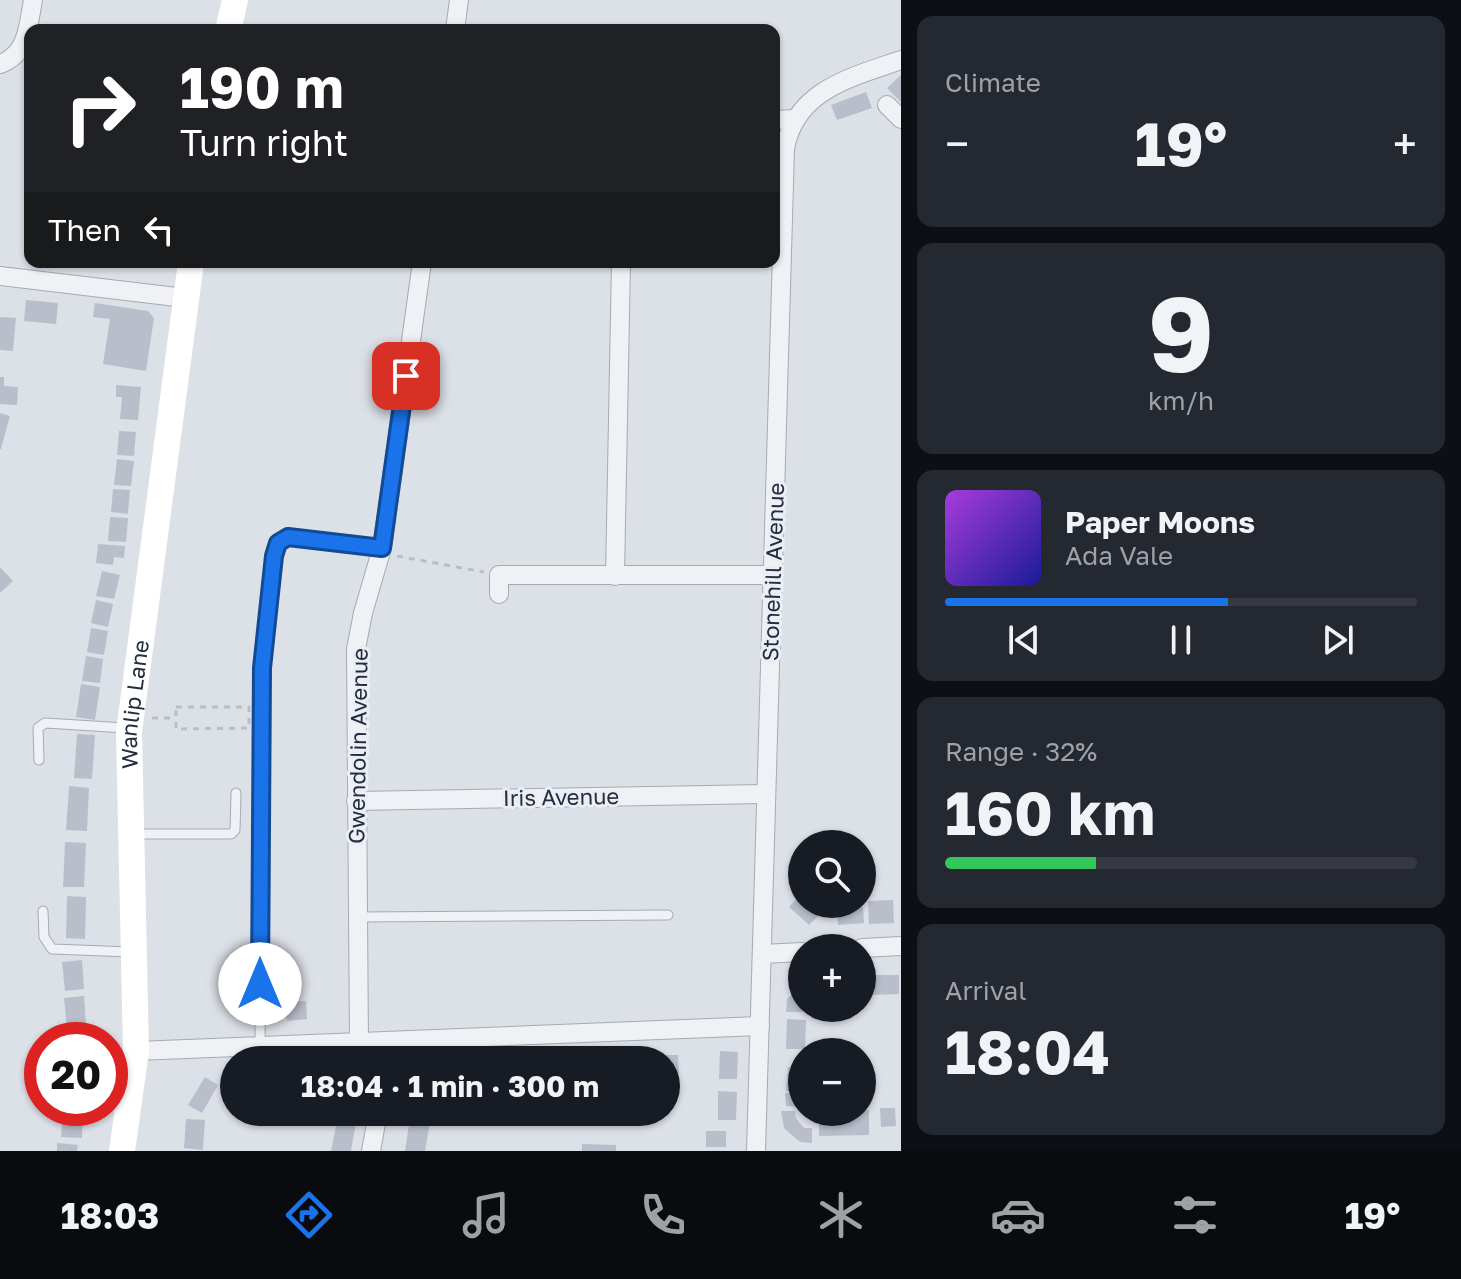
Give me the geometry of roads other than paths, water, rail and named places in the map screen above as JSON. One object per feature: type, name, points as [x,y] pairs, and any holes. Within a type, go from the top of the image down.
[{"type":"street","points":[[29,24],[33,0]]},
{"type":"street","points":[[229,24],[235,0]]},
{"type":"street","points":[[456,24],[459,0]]},
{"type":"street","points":[[0,64],[12,60],[24,44]]},
{"type":"street","name":"Stonehill Avenue","points":[[756,1151],[785,149],[795,119],[807,103],[826,88],[901,60]]},
{"type":"street","points":[[887,105],[901,119]]},
{"type":"street","points":[[780,120],[795,119]]},
{"type":"street","name":"Wanlip Lane","points":[[122,1151],[136,1051],[129,728],[190,268]]},
{"type":"street","name":"Gwendolin Avenue","points":[[359,1043],[356,649],[381,550],[421,268]]},
{"type":"street","points":[[615,576],[621,268]]},
{"type":"street","points":[[0,276],[185,298]]},
{"type":"street","points":[[499,585],[615,576],[773,575]]},
{"type":"street","name":"Iris Avenue","points":[[356,801],[765,794]]},
{"type":"street","points":[[876,947],[901,946]]},
{"type":"street","points":[[762,954],[788,953]]},
{"type":"street","points":[[285,1046],[760,1026]]},
{"type":"street","points":[[385,1041],[385,1046]]},
{"type":"street","points":[[136,1051],[220,1048]]},
{"type":"street","points":[[371,1151],[375,1126]]},
{"type":"lane","points":[[260,1046],[262,668],[274,556],[278,543],[288,537],[381,550]]},
{"type":"lane","points":[[39,760],[38,728],[45,723],[129,728]]},
{"type":"lane","points":[[130,834],[231,834],[235,830],[236,793]]},
{"type":"lane","points":[[43,911],[44,937],[52,949],[134,952]]},
{"type":"lane","points":[[357,917],[668,915]]}]
